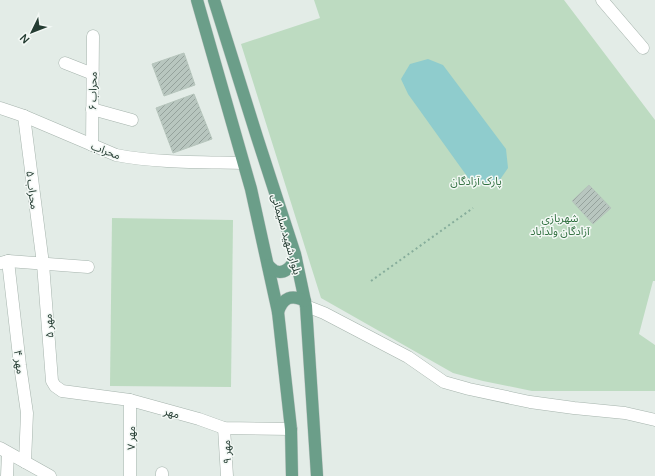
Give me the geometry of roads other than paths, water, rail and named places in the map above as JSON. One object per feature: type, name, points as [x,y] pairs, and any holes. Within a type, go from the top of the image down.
[{"type":"main road","name":"بلوار شهید سلیمانی","points":[[196,0],[251,189],[278,312],[291,429],[292,476]]},
{"type":"main road","name":"بلوار شهید سلیمانی","points":[[214,0],[296,259],[306,303],[316,476]]},
{"type":"main road","points":[[268,265],[275,271],[282,272],[288,269],[296,259]]},
{"type":"main road","points":[[278,312],[280,305],[285,300],[292,297],[299,298],[306,303]]},
{"type":"street","points":[[602,0],[643,48]]},
{"type":"street","name":"محراب ۶","points":[[92,145],[93,36]]},
{"type":"street","points":[[65,63],[92,74]]},
{"type":"street","name":"محراب","points":[[0,108],[24,116],[116,155],[130,158],[243,163]]},
{"type":"street","points":[[92,109],[132,120]]},
{"type":"street","name":"محراب ۵","points":[[24,116],[42,264]]},
{"type":"street","points":[[4,262],[88,267]]},
{"type":"street","name":"مهر ۴","points":[[4,262],[27,413],[25,462]]},
{"type":"street","name":"مهر ۵","points":[[42,264],[52,381],[55,386]]},
{"type":"street","points":[[306,303],[408,357],[444,382],[530,402],[625,413],[655,420]]},
{"type":"street","name":"مهر","points":[[55,386],[62,391],[130,400],[199,419],[224,428],[291,429]]},
{"type":"street","name":"مهر ۷","points":[[130,400],[130,476]]},
{"type":"street","name":"مهر ۹","points":[[224,428],[227,476]]},
{"type":"street","points":[[4,450],[50,476]]},
{"type":"street","points":[[4,450],[7,476]]},
{"type":"water","points":[[428,59],[443,65],[506,149],[508,168],[499,181],[482,185],[469,179],[408,94],[401,79],[410,64]]},
{"type":"park label","name":"پارک آزادگان","points":[[476,180]]},
{"type":"park label","name":"شهربازی آزادگان ولدآباد","points":[[560,223]]}]
